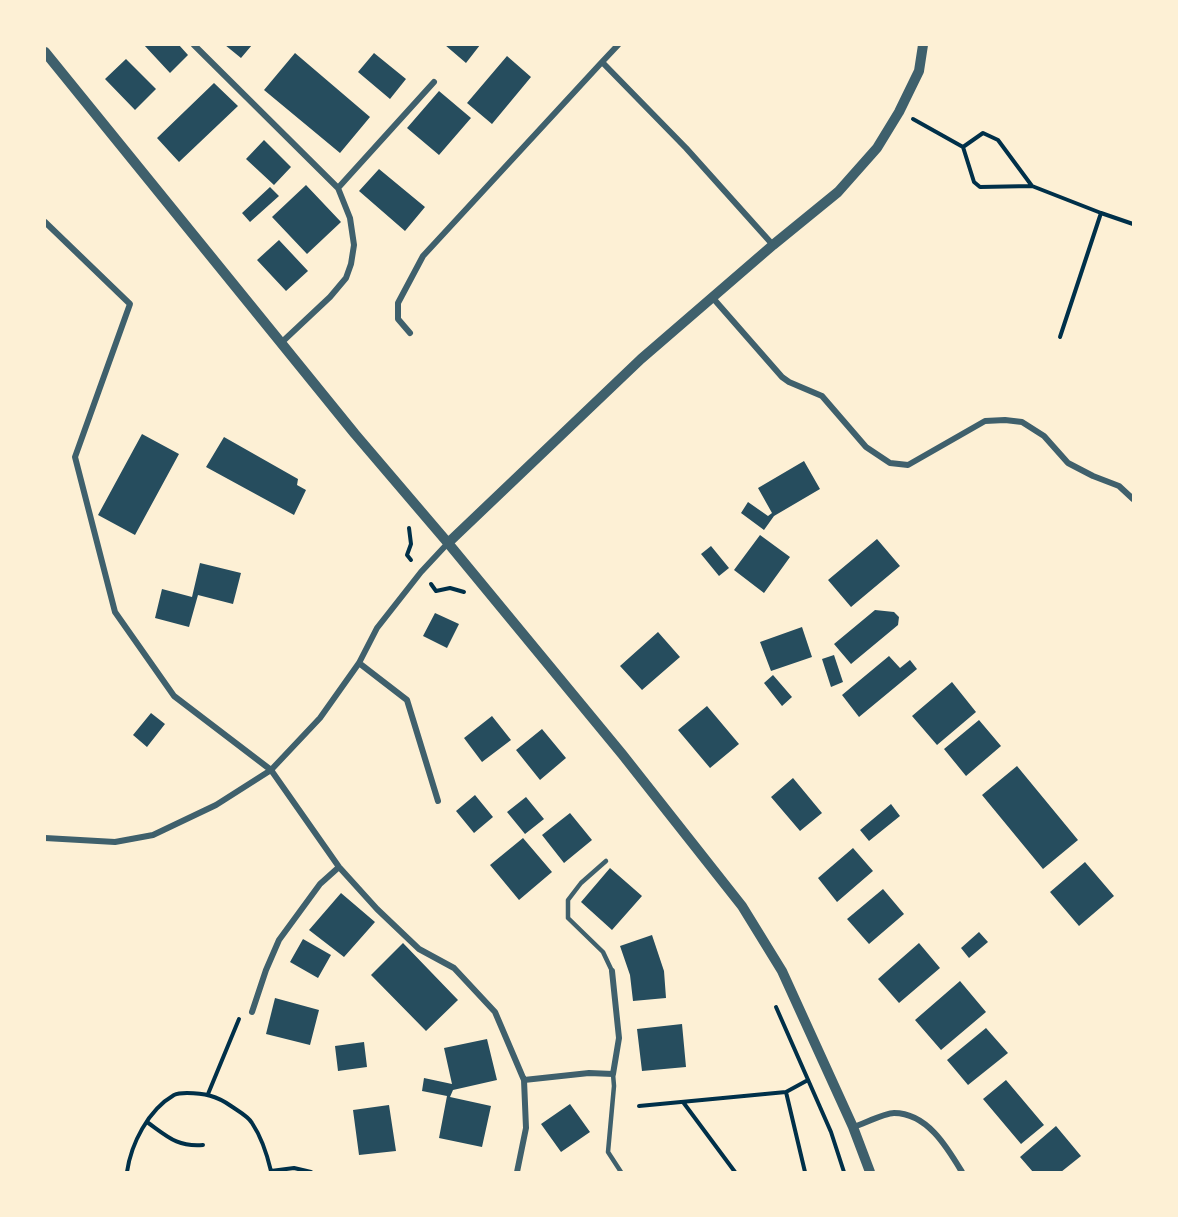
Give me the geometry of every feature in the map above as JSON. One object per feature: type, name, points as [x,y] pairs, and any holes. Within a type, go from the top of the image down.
[{"type":"street","points":[[194,45],[338,188],[350,218],[354,245],[346,278],[330,297],[281,343]]},
{"type":"street","points":[[410,333],[398,319],[398,303],[423,256],[618,45]]},
{"type":"street","points":[[45,838],[115,842],[153,835],[216,805],[270,770],[320,718],[359,663],[377,628],[421,572],[448,543],[641,359],[838,192],[877,148],[899,112],[919,71],[923,45]]},
{"type":"street","points":[[45,52],[355,434],[622,754],[742,906],[782,971],[853,1127],[870,1172]]},
{"type":"street","points":[[602,62],[686,148],[774,245]]},
{"type":"street","points":[[338,188],[434,82]]},
{"type":"street","points":[[45,222],[130,304],[75,457],[115,612],[174,696],[270,770],[339,867],[377,909],[419,949],[454,968],[495,1012],[524,1080],[526,1128],[517,1172]]},
{"type":"street","points":[[712,297],[782,377],[822,396],[866,447],[890,463],[909,465],[985,421],[1022,422],[1044,436],[1068,463],[1119,486],[1133,499]]},
{"type":"street","points":[[359,663],[407,700],[438,801]]},
{"type":"street","points":[[252,1012],[279,940],[320,884],[339,867]]},
{"type":"street","points":[[524,1080],[590,1073],[613,1074],[619,1038],[612,971]]},
{"type":"street","points":[[853,1127],[892,1113],[913,1117],[932,1129],[962,1172]]},
{"type":"lane","points":[[606,861],[581,883],[568,900],[568,918],[603,952],[612,971]]},
{"type":"lane","points":[[613,1074],[608,1152],[621,1172]]},
{"type":"path","points":[[899,112],[963,147],[974,182],[980,187],[1032,186],[1133,224]]},
{"type":"path","points":[[963,147],[983,134],[998,140],[1032,186]]},
{"type":"path","points":[[1060,337],[1101,213]]},
{"type":"path","points":[[407,555],[411,560]]},
{"type":"path","points":[[431,585],[436,591],[450,588],[464,592]]},
{"type":"path","points":[[774,1004],[831,1132],[844,1172]]},
{"type":"path","points":[[639,1106],[786,1092],[808,1080]]},
{"type":"path","points":[[786,1092],[805,1172]]},
{"type":"path","points":[[127,1172],[129,1158],[141,1131],[162,1104],[176,1094],[208,1094],[223,1101],[251,1121],[264,1146],[270,1171],[294,1168],[311,1172]]},
{"type":"path","points":[[683,1102],[735,1172]]},
{"type":"path","points":[[147,1122],[177,1142],[189,1146],[203,1145]]},
{"type":"building","points":[[144,45],[179,45],[188,55],[170,73]]},
{"type":"building","points":[[225,45],[252,45],[241,58]]},
{"type":"building","points":[[445,45],[480,45],[466,63]]},
{"type":"building","points":[[295,53],[370,117],[340,153],[264,90]]},
{"type":"building","points":[[374,53],[406,79],[390,99],[358,72]]},
{"type":"building","points":[[507,56],[531,77],[492,124],[467,103]]},
{"type":"building","points":[[126,59],[156,89],[135,110],[105,79]]},
{"type":"building","points":[[214,83],[238,106],[179,162],[157,138]]},
{"type":"building","points":[[439,91],[471,118],[439,155],[407,128]]},
{"type":"building","points":[[264,140],[291,167],[274,185],[246,159]]},
{"type":"building","points":[[379,169],[425,207],[405,231],[359,191]]},
{"type":"building","points":[[306,185],[341,222],[307,254],[272,217]]},
{"type":"building","points":[[270,187],[279,196],[250,222],[242,213]]},
{"type":"building","points":[[279,240],[308,271],[286,291],[257,260]]},
{"type":"building","points":[[142,434],[179,454],[135,535],[98,515]]},
{"type":"building","points":[[224,437],[298,479],[297,485],[306,490],[294,515],[206,467]]},
{"type":"building","points":[[804,461],[820,489],[774,516],[764,530],[741,513],[748,502],[768,516],[772,513],[758,488]]},
{"type":"building","points":[[760,535],[790,557],[764,593],[734,570]]},
{"type":"building","points":[[877,539],[900,566],[851,607],[828,580]]},
{"type":"building","points":[[711,546],[729,568],[719,576],[701,554]]},
{"type":"building","points":[[200,563],[241,573],[233,604],[198,595],[189,627],[155,618],[162,589],[192,597]]},
{"type":"building","points":[[875,610],[894,612],[899,617],[898,625],[851,664],[834,644]]},
{"type":"building","points":[[435,613],[459,624],[447,648],[423,636]]},
{"type":"building","points":[[802,627],[812,657],[771,671],[760,642]]},
{"type":"building","points":[[658,632],[680,657],[642,690],[620,666]]},
{"type":"building","points":[[834,655],[843,682],[831,687],[822,659]]},
{"type":"building","points":[[889,656],[900,668],[910,660],[917,669],[859,717],[842,695]]},
{"type":"building","points":[[773,675],[792,697],[782,706],[764,683]]},
{"type":"building","points":[[952,682],[976,712],[937,745],[912,716]]},
{"type":"building","points":[[707,706],[739,744],[710,768],[678,730]]},
{"type":"building","points":[[151,713],[165,724],[147,747],[133,735]]},
{"type":"building","points":[[492,716],[511,740],[482,762],[464,738]]},
{"type":"building","points":[[979,720],[1001,746],[966,776],[944,749]]},
{"type":"building","points":[[542,729],[566,758],[540,780],[516,750]]},
{"type":"building","points":[[1017,766],[1078,840],[1043,869],[982,795]]},
{"type":"building","points":[[793,778],[822,813],[800,831],[771,797]]},
{"type":"building","points":[[475,795],[493,817],[474,833],[456,811]]},
{"type":"building","points":[[526,797],[544,819],[525,834],[507,812]]},
{"type":"building","points":[[891,804],[900,816],[869,841],[860,830]]},
{"type":"building","points":[[570,813],[592,840],[564,863],[542,835]]},
{"type":"building","points":[[523,838],[552,872],[519,900],[490,865]]},
{"type":"building","points":[[853,848],[873,871],[837,902],[818,878]]},
{"type":"building","points":[[1085,862],[1114,896],[1079,926],[1050,892]]},
{"type":"building","points":[[610,868],[642,896],[612,930],[581,902]]},
{"type":"building","points":[[883,889],[904,914],[869,944],[847,919]]},
{"type":"building","points":[[341,893],[375,922],[344,957],[309,930]]},
{"type":"building","points":[[979,932],[988,942],[969,958],[961,948]]},
{"type":"building","points":[[652,935],[664,971],[666,998],[633,1001],[630,975],[620,946]]},
{"type":"building","points":[[303,939],[331,955],[318,978],[290,962]]},
{"type":"building","points":[[403,943],[458,1000],[426,1031],[371,975]]},
{"type":"building","points":[[919,943],[940,968],[899,1003],[878,979]]},
{"type":"building","points":[[960,981],[986,1012],[941,1050],[915,1020]]},
{"type":"building","points":[[275,998],[319,1010],[310,1045],[266,1034]]},
{"type":"building","points":[[682,1024],[686,1067],[642,1071],[637,1029]]},
{"type":"building","points":[[986,1028],[1008,1053],[968,1085],[947,1060]]},
{"type":"building","points":[[487,1039],[497,1080],[453,1090],[450,1097],[491,1106],[482,1147],[439,1138],[447,1096],[422,1091],[424,1078],[452,1084],[444,1048]]},
{"type":"building","points":[[364,1042],[367,1067],[338,1071],[335,1046]]},
{"type":"building","points":[[1006,1080],[1044,1125],[1021,1144],[983,1099]]},
{"type":"building","points":[[570,1104],[590,1132],[561,1152],[541,1124]]},
{"type":"building","points":[[389,1105],[396,1151],[359,1155],[353,1110]]},
{"type":"building","points":[[1056,1126],[1081,1156],[1061,1172],[1033,1172],[1020,1157]]}]
